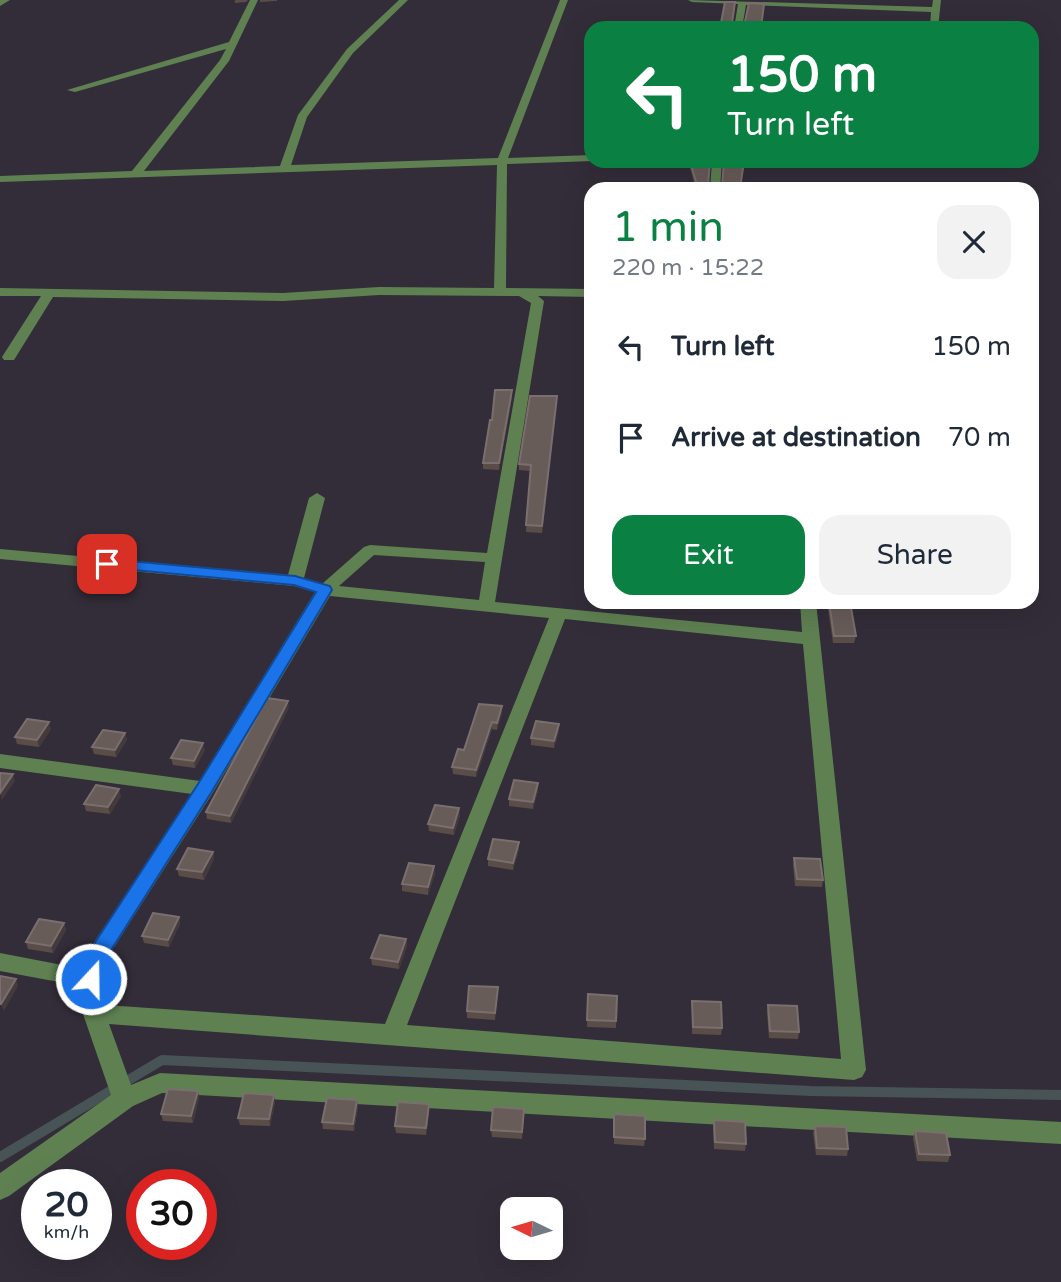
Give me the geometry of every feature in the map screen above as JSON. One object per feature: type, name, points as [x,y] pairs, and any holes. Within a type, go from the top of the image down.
[{"type":"street","points":[[0,4],[6,0]]},
{"type":"street","points":[[135,174],[224,61],[254,0]]},
{"type":"street","points":[[284,169],[302,117],[350,51],[404,0]]},
{"type":"street","points":[[500,291],[502,161],[564,0]]},
{"type":"street","points":[[692,0],[872,4],[935,10]]},
{"type":"street","points":[[934,21],[937,0]]},
{"type":"street","points":[[739,21],[743,1]]},
{"type":"street","points":[[72,90],[232,44]]},
{"type":"street","points":[[0,179],[584,158]]},
{"type":"street","points":[[0,292],[284,297],[379,291],[584,293]]},
{"type":"street","points":[[486,607],[538,301],[520,292]]},
{"type":"street","points":[[9,357],[49,293]]},
{"type":"street","points":[[295,581],[317,498]]},
{"type":"street","points":[[124,1099],[94,1014],[91,979],[99,953],[205,789],[325,590],[370,550],[494,558]]},
{"type":"street","points":[[0,554],[295,581],[325,590],[813,639]]},
{"type":"street","points":[[94,1014],[854,1070],[809,609]]},
{"type":"street","points":[[392,1034],[559,614]]},
{"type":"street","points":[[0,761],[205,789]]},
{"type":"street","points":[[0,962],[91,979]]},
{"type":"street","points":[[0,1188],[124,1099],[160,1083],[1061,1133]]},
{"type":"building","points":[[725,2],[735,2],[732,21],[721,21]]},
{"type":"building","points":[[749,3],[764,4],[762,21],[745,21]]},
{"type":"building","points":[[692,168],[709,168],[708,182],[696,182]]},
{"type":"building","points":[[723,168],[743,168],[741,182],[722,182]]},
{"type":"building","points":[[495,390],[512,390],[499,463],[483,463],[492,420]]},
{"type":"building","points":[[530,396],[557,396],[542,526],[526,525],[531,465],[519,464]]},
{"type":"building","points":[[830,609],[851,609],[856,636],[834,636]]},
{"type":"building","points":[[267,698],[288,701],[230,816],[206,812]]},
{"type":"building","points":[[479,704],[502,706],[497,723],[492,722],[476,770],[452,767],[458,749],[464,750]]},
{"type":"building","points":[[27,719],[49,722],[37,740],[15,737]]},
{"type":"building","points":[[536,721],[559,724],[554,741],[531,738]]},
{"type":"building","points":[[103,730],[125,733],[115,750],[92,747]]},
{"type":"building","points":[[181,740],[203,743],[194,761],[171,758]]},
{"type":"building","points":[[0,773],[13,774],[0,793]]},
{"type":"building","points":[[514,780],[538,783],[533,802],[509,799]]},
{"type":"building","points":[[96,785],[119,789],[108,807],[84,804]]},
{"type":"building","points":[[435,805],[459,808],[453,828],[428,824]]},
{"type":"building","points":[[493,839],[519,842],[513,863],[488,859]]},
{"type":"building","points":[[188,848],[213,852],[202,872],[177,869]]},
{"type":"building","points":[[794,858],[820,859],[823,880],[797,879]]},
{"type":"building","points":[[409,863],[434,866],[428,887],[402,884]]},
{"type":"building","points":[[153,913],[179,917],[168,940],[142,936]]},
{"type":"building","points":[[39,919],[64,923],[51,946],[26,942]]},
{"type":"building","points":[[380,935],[406,939],[398,962],[371,958]]},
{"type":"building","points":[[0,976],[16,979],[1,1004],[0,1004]]},
{"type":"building","points":[[469,986],[498,987],[495,1013],[467,1011]]},
{"type":"building","points":[[588,994],[617,996],[616,1021],[587,1020]]},
{"type":"building","points":[[692,1001],[721,1002],[722,1028],[693,1027]]},
{"type":"building","points":[[768,1005],[797,1006],[799,1032],[770,1031]]},
{"type":"building","points":[[168,1089],[198,1091],[191,1116],[161,1114]]},
{"type":"building","points":[[244,1093],[274,1095],[269,1119],[238,1118]]},
{"type":"building","points":[[327,1098],[357,1100],[353,1124],[322,1122]]},
{"type":"building","points":[[398,1102],[429,1104],[426,1128],[395,1126]]},
{"type":"building","points":[[493,1107],[524,1109],[522,1132],[491,1130]]},
{"type":"building","points":[[614,1114],[645,1116],[645,1139],[614,1137]]},
{"type":"building","points":[[714,1120],[745,1122],[746,1144],[715,1142]]},
{"type":"building","points":[[815,1126],[846,1127],[848,1149],[817,1148]]},
{"type":"building","points":[[915,1131],[946,1133],[950,1155],[919,1154]]},
{"type":"waterway","points":[[0,1157],[162,1060],[811,1091],[1061,1095]]},
{"type":"route","points":[[91,979],[99,953],[205,789],[325,590],[295,581],[107,564]]}]
